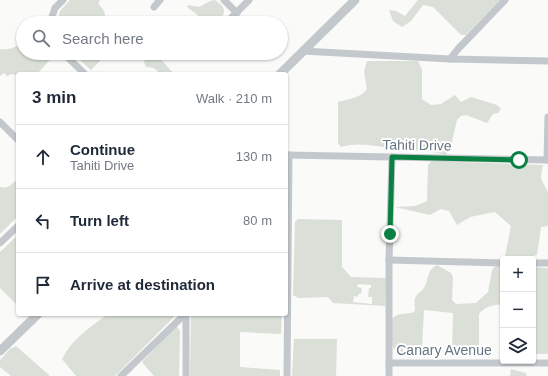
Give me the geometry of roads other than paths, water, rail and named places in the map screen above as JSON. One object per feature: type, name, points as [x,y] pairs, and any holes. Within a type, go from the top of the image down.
[{"type":"street","points":[[52,16],[55,8],[63,0]]},
{"type":"street","points":[[154,6],[160,0]]},
{"type":"street","points":[[224,0],[237,12]]},
{"type":"street","points":[[233,16],[250,0]]},
{"type":"street","points":[[282,72],[355,0]]},
{"type":"street","points":[[450,59],[505,0]]},
{"type":"street","points":[[303,51],[450,59],[548,61]]},
{"type":"street","points":[[71,60],[82,72]]},
{"type":"street","points":[[548,117],[548,160]]},
{"type":"street","points":[[0,122],[16,138]]},
{"type":"street","name":"Tahiti Drive","points":[[288,155],[548,160]]},
{"type":"street","points":[[389,376],[389,260],[392,157]]},
{"type":"street","points":[[0,244],[16,228]]},
{"type":"street","points":[[389,260],[500,263]]},
{"type":"street","points":[[536,263],[548,263]]},
{"type":"street","points":[[0,352],[36,316]]},
{"type":"street","points":[[121,376],[184,316]]},
{"type":"street","points":[[186,316],[186,376]]},
{"type":"street","points":[[287,316],[287,376]]},
{"type":"street","name":"Canary Avenue","points":[[389,363],[548,363]]}]
